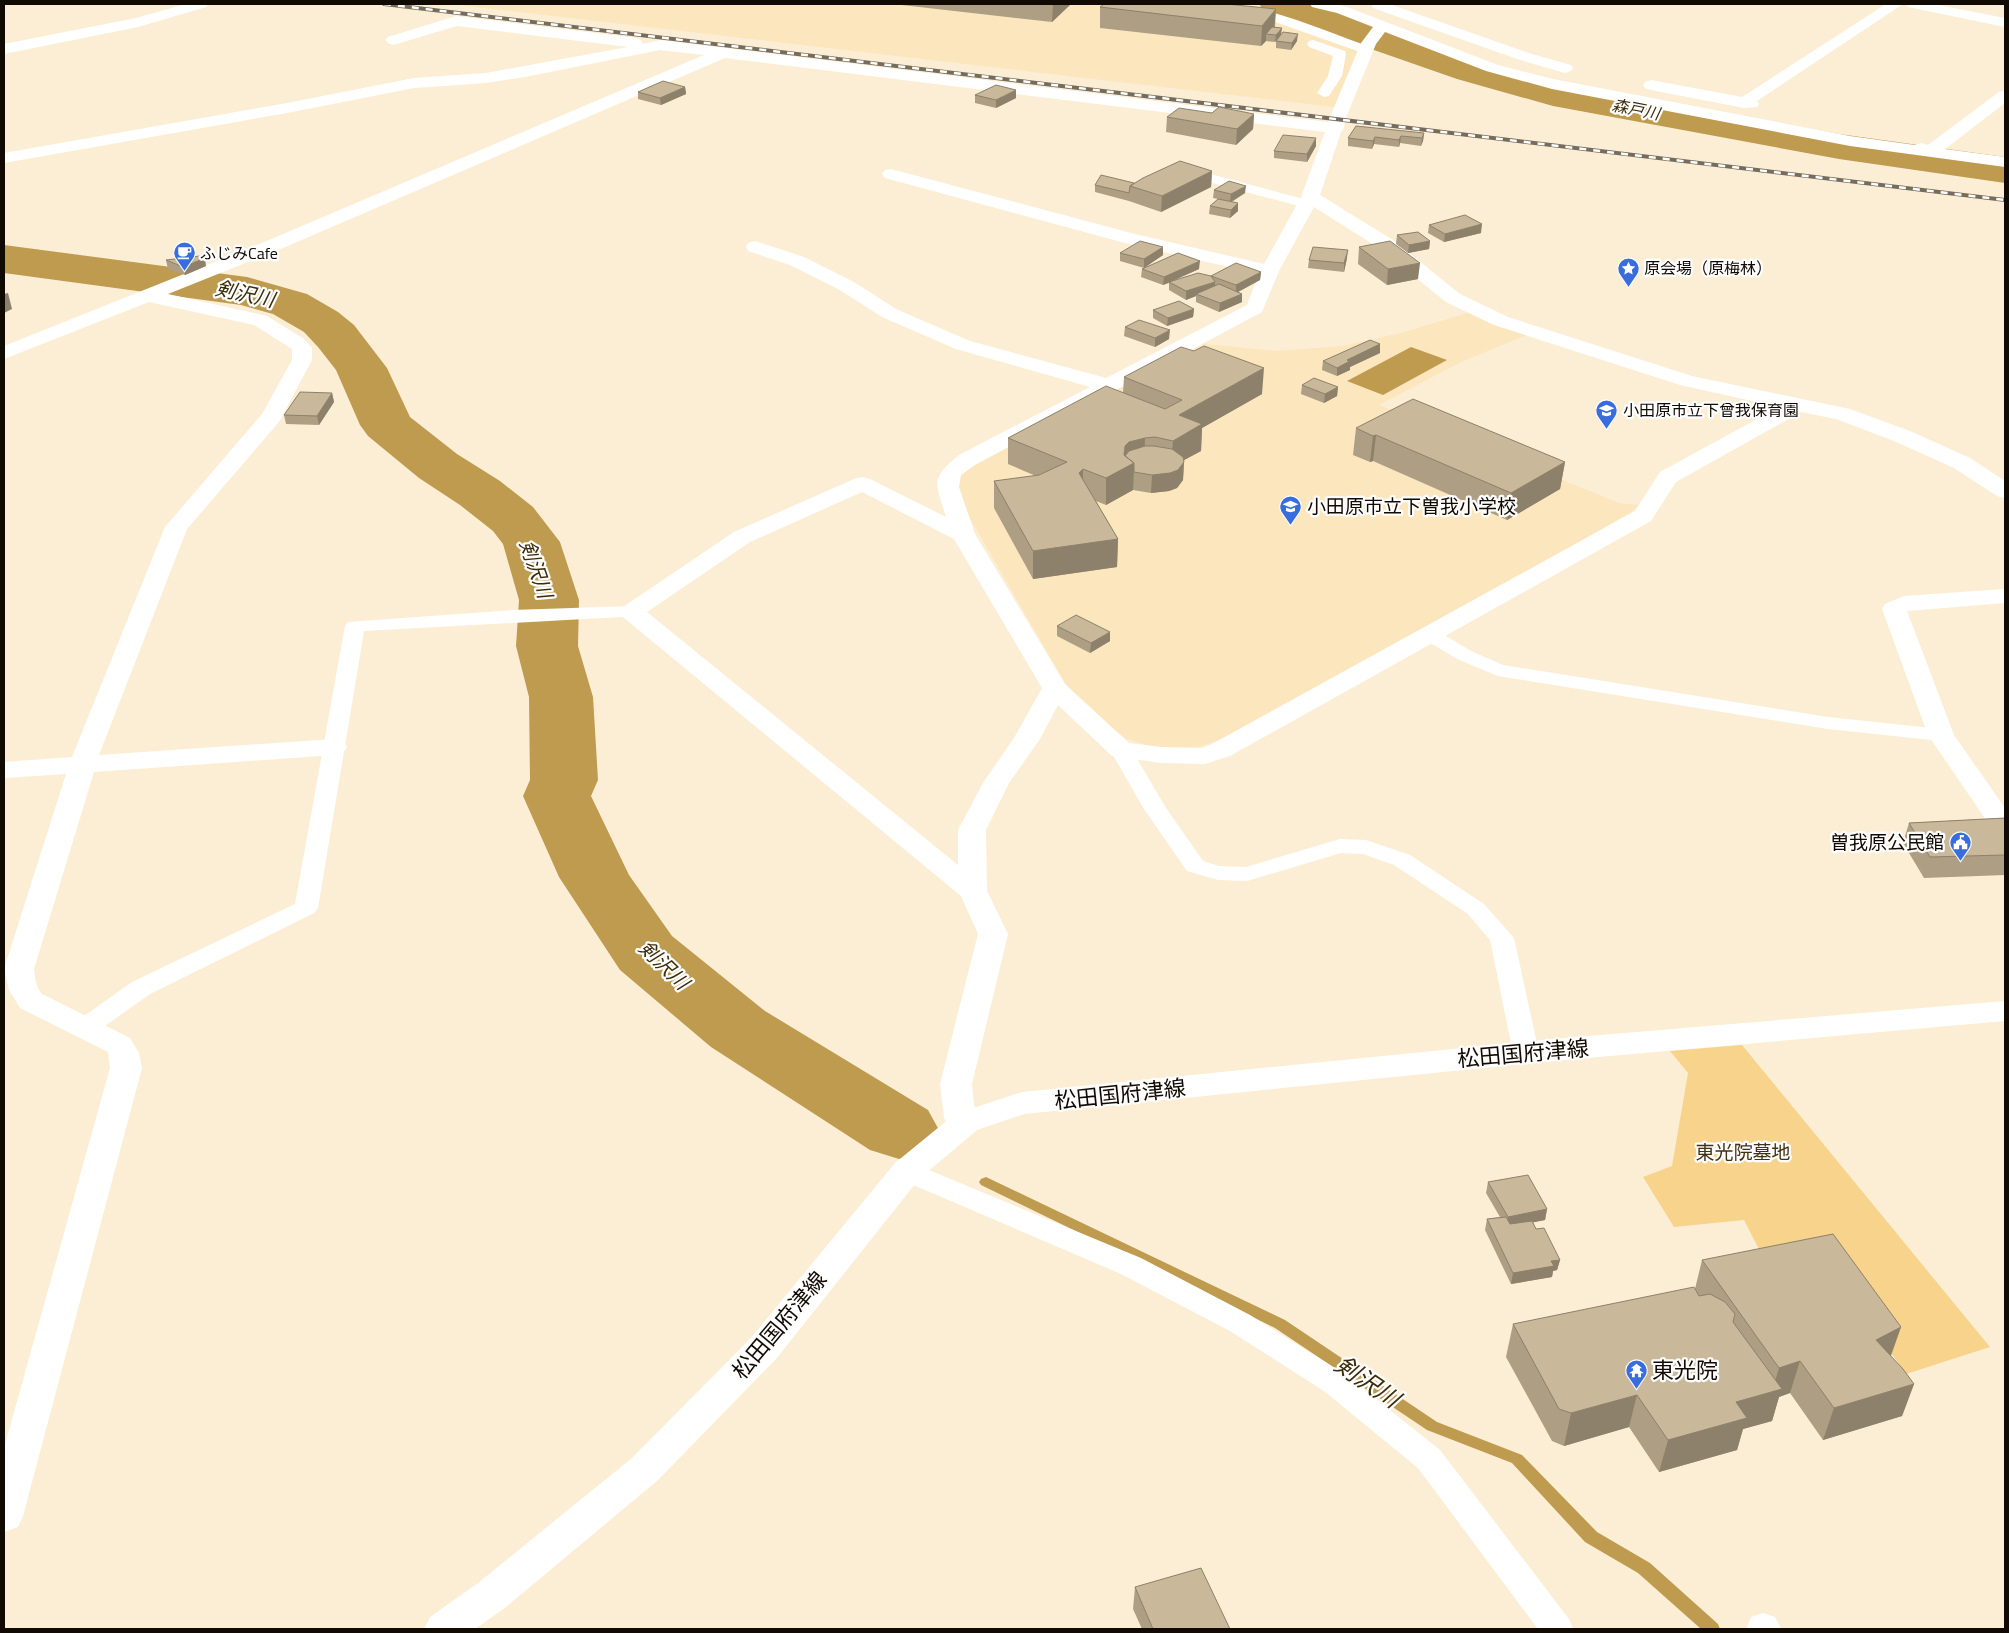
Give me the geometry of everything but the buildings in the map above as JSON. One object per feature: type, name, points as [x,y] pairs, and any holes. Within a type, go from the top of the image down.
[{"type":"street","points":[[4,49],[138,22],[201,4]]},
{"type":"street","points":[[1317,4],[1342,10],[1492,68],[1552,84],[1850,141],[2005,162]]},
{"type":"street","points":[[1375,4],[1526,57],[1581,71]]},
{"type":"street","points":[[1744,103],[1896,4]]},
{"type":"street","points":[[1913,4],[2005,23]]},
{"type":"street","points":[[393,40],[456,22],[724,52],[1336,128]]},
{"type":"street","points":[[1382,26],[1368,47],[1337,120],[1336,128],[1308,201],[1270,271],[1255,308],[967,460],[950,473],[948,487],[963,534],[1055,688],[1121,750],[1161,756],[1205,756],[1221,750],[1643,516],[1655,501],[1660,488],[1668,477],[1798,405]]},
{"type":"street","points":[[4,158],[288,108],[414,83],[486,78],[525,72],[660,45]]},
{"type":"street","points":[[4,353],[276,244],[724,52]]},
{"type":"street","points":[[1638,82],[1763,107]]},
{"type":"street","points":[[1931,151],[2005,95]]},
{"type":"street","points":[[1800,116],[1866,131],[1931,151]]},
{"type":"street","points":[[891,174],[1132,239],[1270,271]]},
{"type":"street","points":[[1308,201],[1386,244],[1453,298],[1501,321],[1688,381],[1842,414],[1902,436],[1962,463],[2005,491]]},
{"type":"street","points":[[755,247],[797,261],[847,286],[889,313],[963,345],[1108,385]]},
{"type":"street","points":[[4,1516],[126,1068],[125,1054],[119,1045],[31,1001],[25,994],[21,984],[19,969],[82,766],[176,527],[278,408],[303,354],[302,348],[297,343],[260,320],[156,293]]},
{"type":"street","points":[[963,534],[862,484],[742,537],[632,612],[974,891]]},
{"type":"street","points":[[2005,596],[1904,603],[1894,609],[1941,735],[2005,827]]},
{"type":"street","points":[[966,1122],[960,1118],[956,1084],[994,934],[974,891],[972,830],[996,783],[1027,740],[1055,688]]},
{"type":"street","points":[[4,770],[334,747]]},
{"type":"street","name":"松田国府津線","points":[[444,1629],[492,1595],[646,1469],[763,1349],[907,1171],[966,1122],[1022,1103],[1526,1053],[2005,1011]]},
{"type":"lane","points":[[1222,4],[1258,12],[1368,47]]},
{"type":"lane","points":[[1258,12],[1251,19],[1340,54],[1335,76],[1324,93]]},
{"type":"lane","points":[[1184,171],[1308,201]]},
{"type":"lane","points":[[86,1027],[142,988],[306,908],[355,626],[512,616],[632,612]]},
{"type":"lane","points":[[1431,635],[1464,655],[1498,670],[1828,723],[1941,735]]},
{"type":"lane","points":[[1121,750],[1155,809],[1195,866],[1218,873],[1248,874],[1340,846],[1366,847],[1402,860],[1476,909],[1502,938],[1526,1053]]},
{"type":"lane","points":[[907,1171],[1131,1266],[1240,1323],[1335,1383],[1429,1459],[1557,1629]]},
{"type":"shaded area","points":[[450,4],[1235,4],[1359,38],[1358,50],[1334,107]]},
{"type":"shaded area","name":"小田原市立下曽我小学校","points":[[1471,312],[1527,335],[1463,361],[1379,405],[1619,503],[1638,505],[1631,512],[1426,631],[1222,739],[1198,747],[1171,748],[1150,746],[1127,739],[1106,724],[1068,688],[964,508],[958,484],[959,478],[965,469],[1205,344],[1278,351],[1342,346],[1401,333]]},
{"type":"shaded area","points":[[1411,347],[1447,360],[1383,395],[1347,381]]},
{"type":"green space","name":"東光院墓地","points":[[1742,1045],[1990,1347],[1906,1374],[1819,1252],[1767,1265],[1744,1220],[1674,1227],[1643,1177],[1672,1166],[1688,1073],[1670,1051]]},
{"type":"waterway","name":"森戸川","points":[[1278,4],[1471,70],[1553,94],[1839,146],[2005,170]]},
{"type":"waterway","name":"剣沢川","points":[[4,259],[247,291],[290,304],[321,322],[336,336],[361,368],[387,425],[438,466],[480,493],[513,519],[531,542],[549,600],[547,646],[561,697],[564,780],[557,796],[595,877],[646,953],[738,1029],[899,1130]]},
{"type":"waterway","name":"剣沢川","points":[[986,1182],[1280,1324],[1432,1426],[1517,1459],[1591,1537],[1644,1568],[1712,1629]]},
{"type":"railway","points":[[384,4],[2005,200]]},
{"type":"place","name":"ふじみCafe","points":[[184,272]]},
{"type":"place","name":"原会場（原梅林）","points":[[1628,287]]},
{"type":"place","name":"小田原市立下曾我保育園","points":[[1607,429]]},
{"type":"place","name":"小田原市立下曽我小学校","points":[[1291,525]]},
{"type":"place","name":"曽我原公民館","points":[[1960,861]]},
{"type":"place","name":"東光院","points":[[1636,1389]]}]
